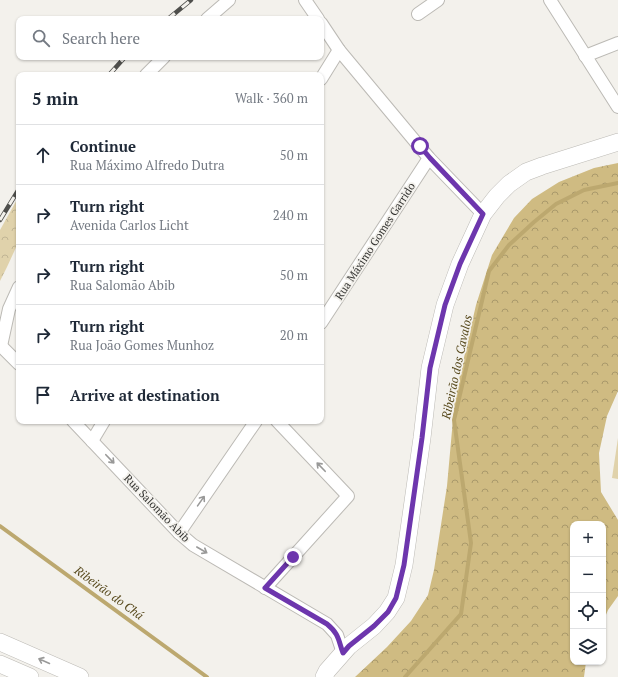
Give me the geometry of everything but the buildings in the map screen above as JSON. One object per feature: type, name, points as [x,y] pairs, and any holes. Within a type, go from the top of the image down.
[{"type":"main road","points":[[324,677],[327,671],[349,646],[374,626],[388,612],[396,598],[404,565],[422,438],[430,368],[445,305],[460,264],[483,214],[497,196],[509,184],[526,172],[618,142]]},
{"type":"main road","points":[[0,642],[80,677]]},
{"type":"main road","points":[[0,664],[30,677]]},
{"type":"street","points":[[210,16],[229,0]]},
{"type":"street","points":[[305,0],[316,16]]},
{"type":"street","points":[[418,14],[438,0]]},
{"type":"street","points":[[550,0],[618,107]]},
{"type":"street","points":[[324,28],[339,50],[430,158],[483,214]]},
{"type":"street","points":[[585,56],[618,43]]},
{"type":"street","points":[[324,73],[339,50]]},
{"type":"street","points":[[149,72],[161,60]]},
{"type":"street","name":"Rua Máximo Gomes Garrido","points":[[324,318],[430,158]]},
{"type":"street","points":[[16,294],[9,310],[1,346],[16,361]]},
{"type":"street","points":[[0,319],[9,310]]},
{"type":"street","name":"Rua Salomão Abib","points":[[76,424],[179,533],[193,545],[327,624],[338,635],[343,653]]},
{"type":"street","points":[[92,441],[102,424]]},
{"type":"street","points":[[179,533],[254,424]]},
{"type":"street","points":[[265,588],[348,496],[280,424]]},
{"type":"green space","points":[[618,163],[618,391],[607,416],[599,453],[601,492],[618,520],[618,596],[606,615],[606,521],[570,521],[570,665],[586,665],[584,677],[355,677],[387,647],[411,621],[428,595],[434,570],[447,486],[455,397],[476,305],[492,255],[514,218],[532,199],[559,182],[594,168]]},
{"type":"green space","points":[[16,201],[16,248],[0,281],[0,230]]},
{"type":"green space","points":[[618,438],[618,479],[612,478]]},
{"type":"waterway","name":"Ribeirão dos Cavalos","points":[[405,677],[461,614],[471,543],[454,420],[489,271],[509,245],[556,204],[584,190],[618,183]]},
{"type":"waterway","name":"Ribeirão do Chá","points":[[0,526],[207,677]]},
{"type":"railway","points":[[172,16],[191,0]]},
{"type":"railway","points":[[112,72],[122,60]]},
{"type":"railway","points":[[0,220],[16,194]]},
{"type":"route","points":[[293,557],[265,588],[332,628],[338,635],[343,653],[388,612],[396,598],[404,565],[422,438],[430,368],[445,305],[460,264],[483,214],[420,146]]}]
